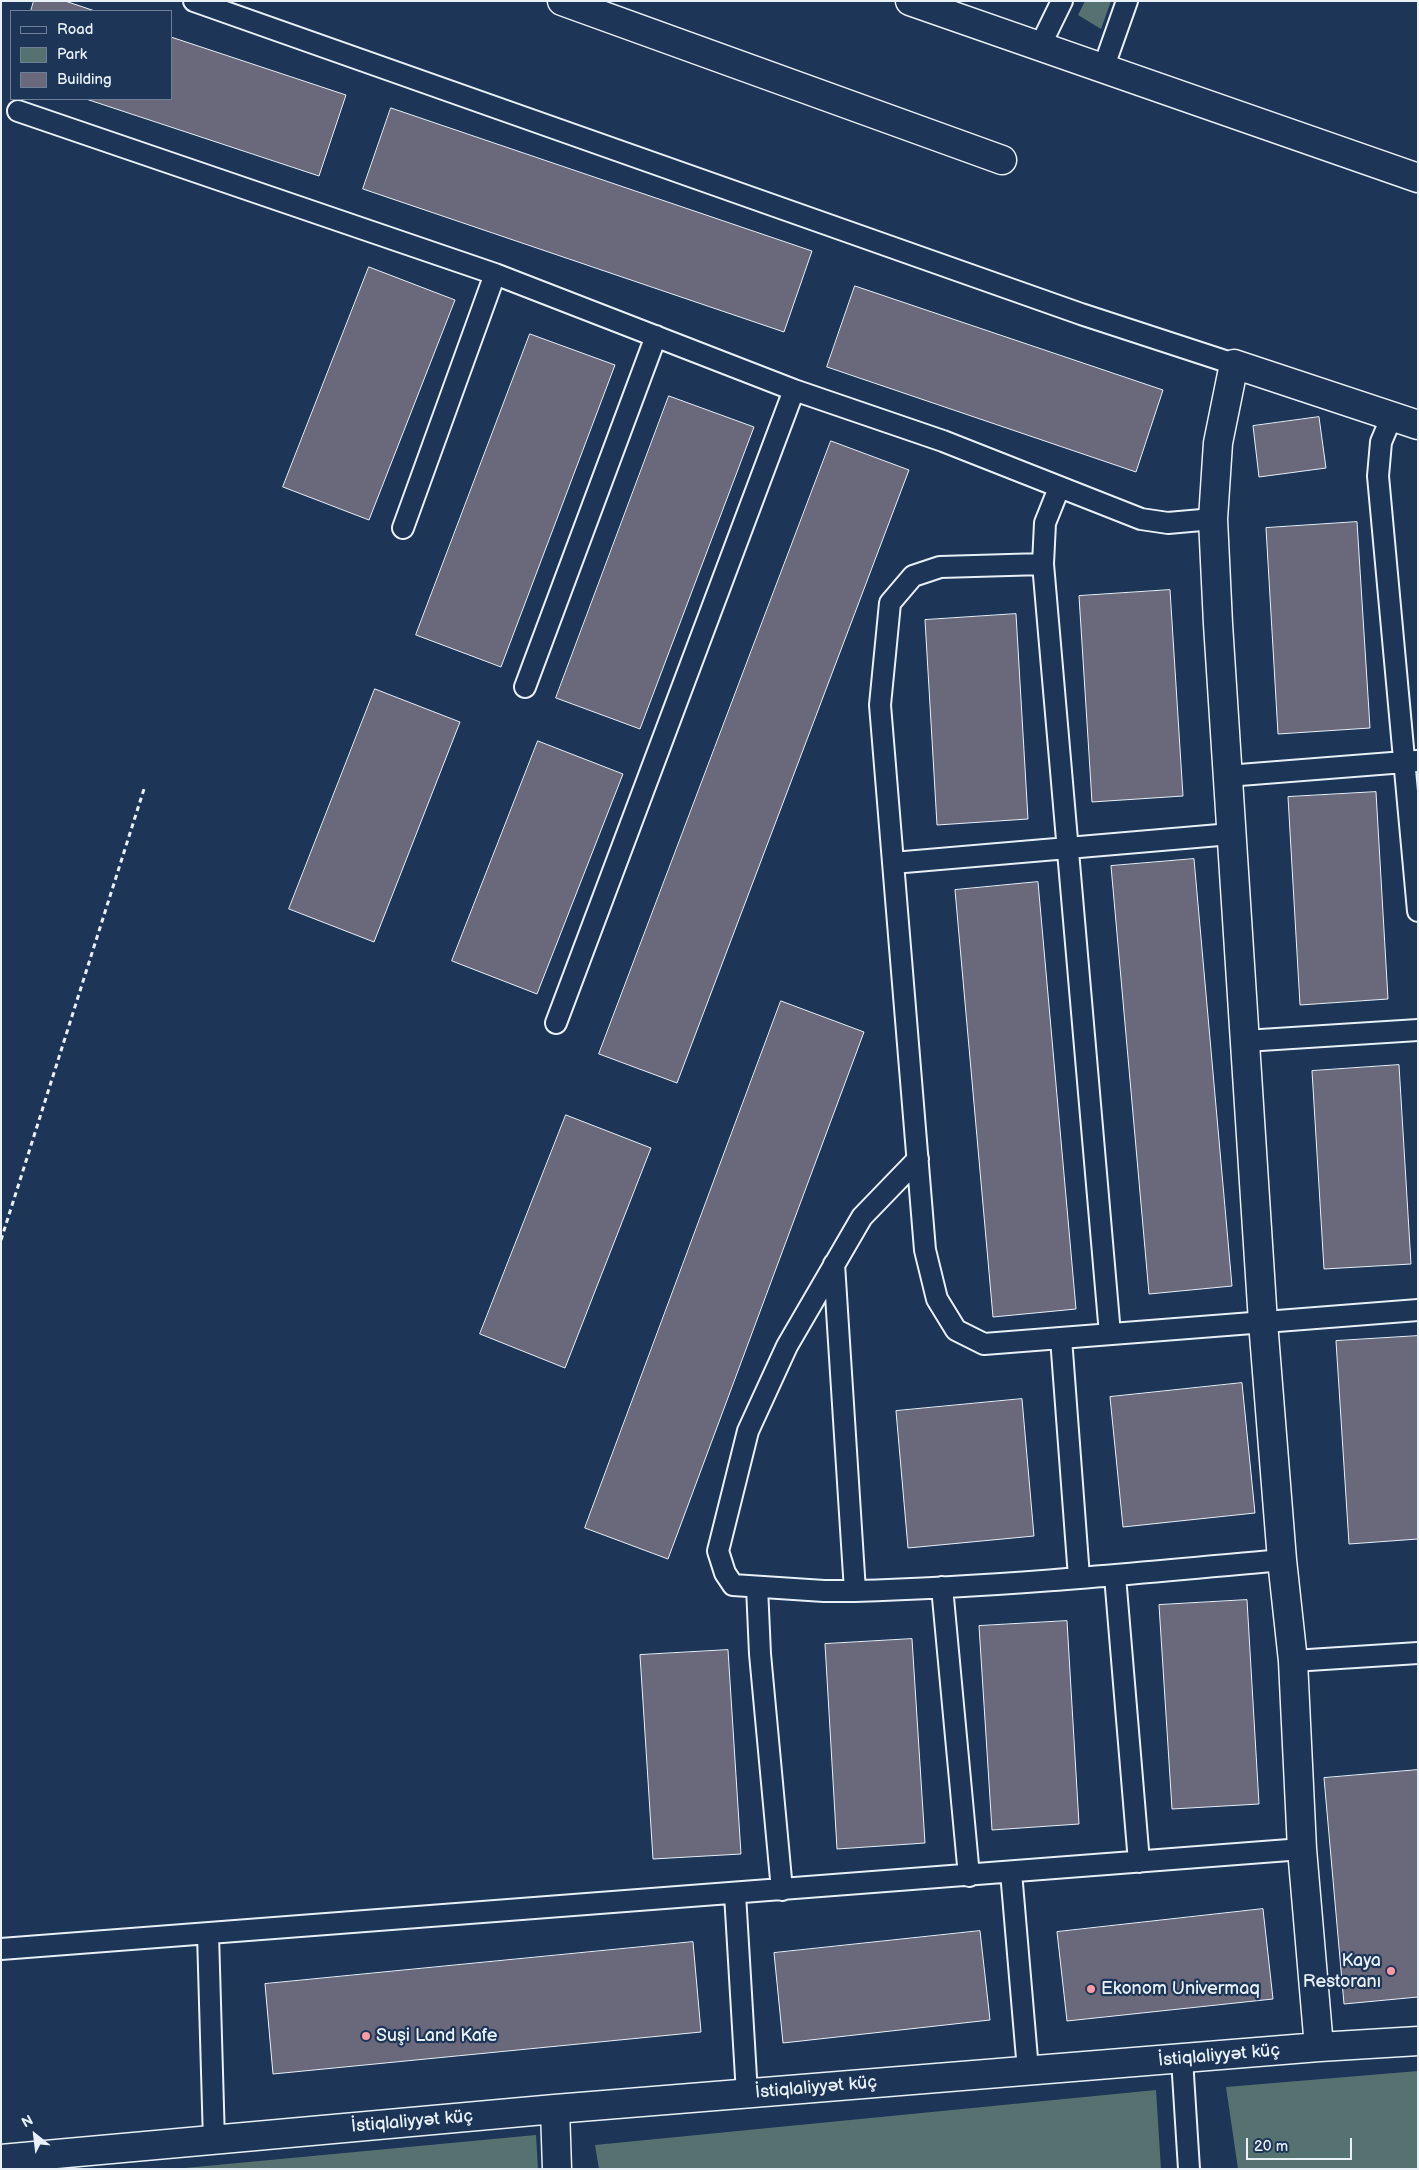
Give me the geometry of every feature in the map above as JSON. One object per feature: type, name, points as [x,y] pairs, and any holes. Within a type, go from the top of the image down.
[{"type":"street","points":[[562,1],[1002,160]]},
{"type":"street","points":[[910,1],[1103,70],[1418,178]]},
{"type":"street","points":[[1319,2047],[1302,1849],[1293,1661],[1282,1560],[1263,1322],[1227,776],[1213,519],[1218,443],[1234,364],[1418,425]]},
{"type":"street","name":"İstiqlaliyyət küç","points":[[1,2159],[555,2109],[1319,2047],[1418,2041]]},
{"type":"street","points":[[555,2109],[557,2169]]},
{"type":"lane","points":[[194,1],[1081,314],[1234,364]]},
{"type":"lane","points":[[1040,46],[1062,1]]},
{"type":"lane","points":[[1103,70],[1127,1]]},
{"type":"lane","points":[[18,110],[496,274],[794,390],[942,441],[1141,519],[1168,523],[1213,519]]},
{"type":"lane","points":[[403,528],[496,274]]},
{"type":"lane","points":[[525,687],[656,336]]},
{"type":"lane","points":[[556,1023],[794,390]]},
{"type":"lane","points":[[1392,416],[1381,442],[1378,476],[1411,762],[1418,911]]},
{"type":"lane","points":[[1059,488],[1044,523],[1042,564],[1110,1334]]},
{"type":"lane","points":[[1042,564],[940,567],[913,576],[890,603],[880,705],[925,1250],[937,1299],[956,1330],[984,1344],[1418,1310]]},
{"type":"lane","points":[[1227,776],[1411,762]]},
{"type":"lane","points":[[893,862],[1231,834]]},
{"type":"lane","points":[[1245,1041],[1418,1030]]},
{"type":"lane","points":[[918,1159],[862,1217],[787,1346],[748,1431],[718,1551],[725,1573],[733,1585],[824,1591],[855,1591],[1115,1576],[1282,1560]]},
{"type":"lane","points":[[834,1264],[855,1591]]},
{"type":"lane","points":[[1060,1338],[1079,1577]]},
{"type":"lane","points":[[1115,1576],[1139,1862]]},
{"type":"lane","points":[[757,1587],[760,1654],[782,1890]]},
{"type":"lane","points":[[942,1587],[969,1876]]},
{"type":"lane","points":[[1293,1661],[1418,1653]]},
{"type":"lane","points":[[1,1949],[1302,1849]]},
{"type":"lane","points":[[1011,1872],[1028,2070]]},
{"type":"lane","points":[[735,1894],[746,2094]]},
{"type":"lane","points":[[208,1934],[214,2141]]},
{"type":"lane","points":[[1182,2059],[1190,2169]]},
{"type":"path","points":[[1,1240],[144,789]]},
{"type":"green space","points":[[1085,1],[1111,1],[1101,29],[1078,15]]},
{"type":"green space","points":[[1418,2071],[1418,2169],[1238,2169],[1226,2087]]},
{"type":"green space","points":[[1156,2090],[1161,2169],[599,2169],[595,2145]]},
{"type":"green space","points":[[536,2135],[538,2169],[174,2169]]},
{"type":"building","points":[[34,1],[65,1],[92,10],[31,10]]},
{"type":"building","points":[[172,37],[346,95],[319,176],[89,100],[172,100]]},
{"type":"building","points":[[391,108],[812,251],[784,332],[363,189]]},
{"type":"building","points":[[369,267],[455,300],[369,520],[283,487]]},
{"type":"building","points":[[855,286],[1163,390],[1136,472],[827,367]]},
{"type":"building","points":[[530,334],[615,365],[501,667],[416,635]]},
{"type":"building","points":[[669,396],[754,427],[640,729],[556,698]]},
{"type":"building","points":[[1319,417],[1326,468],[1259,477],[1253,426]]},
{"type":"building","points":[[831,441],[909,470],[677,1083],[599,1054]]},
{"type":"building","points":[[1357,522],[1370,728],[1278,734],[1266,528]]},
{"type":"building","points":[[1170,590],[1183,796],[1092,802],[1079,596]]},
{"type":"building","points":[[1016,614],[1028,819],[937,825],[925,620]]},
{"type":"building","points":[[375,689],[460,722],[374,942],[289,909]]},
{"type":"building","points":[[538,741],[623,774],[537,994],[452,961]]},
{"type":"building","points":[[1376,792],[1388,999],[1300,1005],[1288,797]]},
{"type":"building","points":[[1194,859],[1232,1286],[1149,1294],[1111,866]]},
{"type":"building","points":[[1038,882],[1076,1309],[993,1317],[955,890]]},
{"type":"building","points":[[781,1001],[864,1032],[668,1559],[585,1528]]},
{"type":"building","points":[[1399,1065],[1411,1264],[1324,1269],[1312,1071]]},
{"type":"building","points":[[566,1115],[651,1148],[565,1368],[480,1334]]},
{"type":"building","points":[[1418,1336],[1418,1539],[1349,1544],[1336,1341]]},
{"type":"building","points":[[1242,1383],[1255,1513],[1123,1527],[1110,1397]]},
{"type":"building","points":[[1022,1399],[1034,1536],[908,1548],[896,1411]]},
{"type":"building","points":[[1247,1600],[1259,1804],[1172,1809],[1159,1605]]},
{"type":"building","points":[[1067,1621],[1079,1824],[992,1830],[979,1626]]},
{"type":"building","points":[[912,1639],[925,1843],[837,1849],[825,1644]]},
{"type":"building","points":[[728,1650],[741,1854],[653,1859],[640,1655]]},
{"type":"building","points":[[1418,1770],[1418,1997],[1344,2004],[1324,1778]]},
{"type":"building","points":[[1263,1909],[1273,1999],[1067,2021],[1057,1932]]},
{"type":"building","points":[[980,1931],[990,2020],[783,2043],[774,1953]]},
{"type":"building","points":[[693,1942],[701,2032],[273,2074],[265,1984]]},
{"type":"place","name":"Kaya Restoranı","points":[[1391,1971]]},
{"type":"place","name":"Ekonom Univermaq","points":[[1091,1989]]},
{"type":"place","name":"Suşi Land Kafe","points":[[366,2036]]}]
